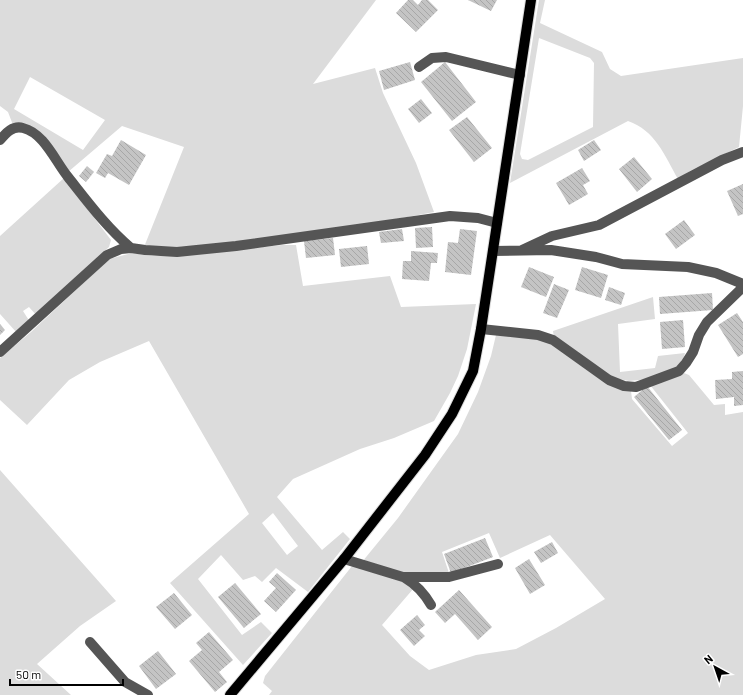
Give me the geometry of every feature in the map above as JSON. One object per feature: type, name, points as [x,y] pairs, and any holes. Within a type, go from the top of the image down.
[{"type":"main road","points":[[230,695],[344,559],[425,455],[452,414],[473,370],[481,329],[531,0]]},
{"type":"street","points":[[419,67],[432,58],[446,57],[520,75]]},
{"type":"street","points":[[0,140],[8,132],[15,128],[22,127],[32,132],[47,147],[66,175],[103,220],[131,248]]},
{"type":"street","points":[[519,252],[552,236],[599,225],[722,160],[743,152]]},
{"type":"street","points":[[0,352],[107,255],[121,249],[131,248],[177,252],[229,247],[450,216],[478,218],[497,223]]},
{"type":"street","points":[[493,251],[519,252],[551,250],[596,257],[622,264],[688,267],[716,273],[743,284]]},
{"type":"street","points":[[481,329],[538,335],[553,340],[609,380],[624,386],[636,387],[679,371],[686,364],[699,335],[707,322],[743,287]]},
{"type":"street","points":[[344,559],[403,577],[414,584],[424,594],[431,605]]},
{"type":"street","points":[[403,577],[449,577],[498,564]]},
{"type":"street","points":[[90,642],[125,682],[148,695]]},
{"type":"shaded area","points":[[0,0],[376,0],[313,84],[375,68],[383,93],[416,163],[434,212],[366,224],[202,246],[144,247],[184,147],[122,126],[68,172],[44,139],[13,125],[8,112],[0,106]],"holes":[[[30,77],[105,120],[83,150],[14,109]]]},
{"type":"shaded area","points":[[539,0],[545,0],[540,23],[602,52],[610,69],[621,76],[743,58],[743,106],[739,147],[690,171],[678,179],[664,153],[652,137],[637,125],[628,121],[510,183]],"holes":[[[539,38],[590,58],[594,63],[593,127],[528,160],[522,159],[520,154]]]},
{"type":"shaded area","points":[[64,178],[111,240],[109,247],[37,316],[29,307],[23,311],[30,322],[17,333],[0,314],[0,236]]},
{"type":"shaded area","points":[[282,245],[296,245],[303,286],[390,276],[401,307],[476,304],[467,349],[458,376],[434,421],[394,438],[360,449],[293,479],[277,497],[322,550],[343,532],[350,539],[308,592],[276,568],[262,582],[255,576],[243,580],[221,555],[198,579],[242,635],[261,622],[272,633],[243,665],[170,583],[249,514],[149,341],[100,362],[69,380],[27,425],[0,400],[0,358],[31,332],[109,259],[132,253],[152,256],[180,256]],"holes":[[[273,513],[298,546],[287,555],[262,523]]]},
{"type":"shaded area","points":[[653,297],[655,319],[618,324],[620,372],[655,368],[658,356],[685,353],[682,363],[670,371],[649,379],[629,381],[609,377],[554,338],[553,331]]},
{"type":"shaded area","points":[[496,335],[539,339],[557,346],[631,391],[632,399],[672,446],[688,433],[650,385],[684,373],[689,375],[714,405],[725,404],[725,415],[743,412],[743,695],[269,695],[272,691],[263,683],[265,676],[352,566],[397,578],[414,588],[382,625],[410,656],[429,670],[476,655],[516,649],[556,628],[605,599],[550,535],[500,558],[489,533],[442,552],[449,573],[398,573],[362,562],[398,518],[458,434],[478,392],[491,356]]},
{"type":"shaded area","points":[[0,470],[116,601],[80,626],[37,664],[71,695],[0,695]]},
{"type":"building","points":[[408,0],[413,0],[418,5],[422,0],[428,0],[438,10],[416,32],[396,13]]},
{"type":"building","points":[[468,0],[497,0],[491,11]]},
{"type":"building","points":[[410,62],[415,80],[384,90],[379,71]]},
{"type":"building","points":[[445,62],[476,102],[452,121],[421,82]]},
{"type":"building","points":[[421,99],[432,113],[419,123],[408,109]]},
{"type":"building","points":[[467,117],[492,148],[474,162],[449,130]]},
{"type":"building","points":[[121,140],[146,155],[129,185],[108,173],[105,178],[96,173],[107,154],[112,156]]},
{"type":"building","points":[[594,140],[601,150],[584,161],[578,150]]},
{"type":"building","points":[[634,157],[652,179],[637,192],[619,169]]},
{"type":"building","points":[[87,166],[94,172],[86,182],[79,176]]},
{"type":"building","points":[[582,168],[590,181],[583,185],[588,194],[569,205],[556,183]]},
{"type":"building","points":[[743,184],[743,214],[738,216],[727,191]]},
{"type":"building","points":[[684,220],[695,235],[676,249],[665,234]]},
{"type":"building","points":[[432,227],[433,247],[416,248],[415,228]]},
{"type":"building","points":[[402,229],[404,241],[381,243],[379,232]]},
{"type":"building","points":[[460,229],[477,231],[471,275],[445,272],[448,242],[458,243]]},
{"type":"building","points":[[333,238],[335,255],[306,258],[304,241]]},
{"type":"building","points":[[367,246],[369,264],[341,267],[339,249]]},
{"type":"building","points":[[411,251],[438,253],[437,263],[431,263],[429,281],[402,279],[403,261],[411,261]]},
{"type":"building","points":[[529,267],[554,277],[546,297],[521,287]]},
{"type":"building","points":[[582,267],[608,275],[601,298],[575,290]]},
{"type":"building","points":[[554,284],[569,290],[557,318],[543,313]]},
{"type":"building","points":[[609,287],[625,293],[621,305],[605,300]]},
{"type":"building","points":[[712,293],[713,310],[660,314],[659,297]]},
{"type":"building","points":[[737,313],[743,322],[743,354],[738,357],[718,325]]},
{"type":"building","points":[[683,320],[685,347],[662,349],[660,322]]},
{"type":"building","points":[[0,324],[5,330],[0,335]]},
{"type":"building","points":[[743,371],[743,405],[734,406],[734,397],[716,399],[715,380],[732,379],[732,372]]},
{"type":"building","points":[[647,386],[682,430],[669,440],[634,397]]},
{"type":"building","points":[[485,538],[493,557],[451,573],[444,554]]},
{"type":"building","points":[[552,542],[558,553],[541,563],[534,552]]},
{"type":"building","points":[[529,559],[545,585],[530,594],[515,568]]},
{"type":"building","points":[[277,573],[296,590],[276,612],[264,601],[276,588],[269,582]]},
{"type":"building","points":[[235,583],[261,614],[244,628],[218,597]]},
{"type":"building","points":[[459,590],[492,627],[478,640],[455,614],[445,623],[435,612]]},
{"type":"building","points":[[174,593],[192,615],[175,629],[156,607]]},
{"type":"building","points":[[417,615],[425,625],[419,630],[425,636],[414,646],[400,630]]},
{"type":"building","points":[[209,632],[233,660],[219,672],[227,682],[215,692],[189,661],[202,650],[196,643]]},
{"type":"building","points":[[158,651],[176,674],[156,689],[139,666]]}]
